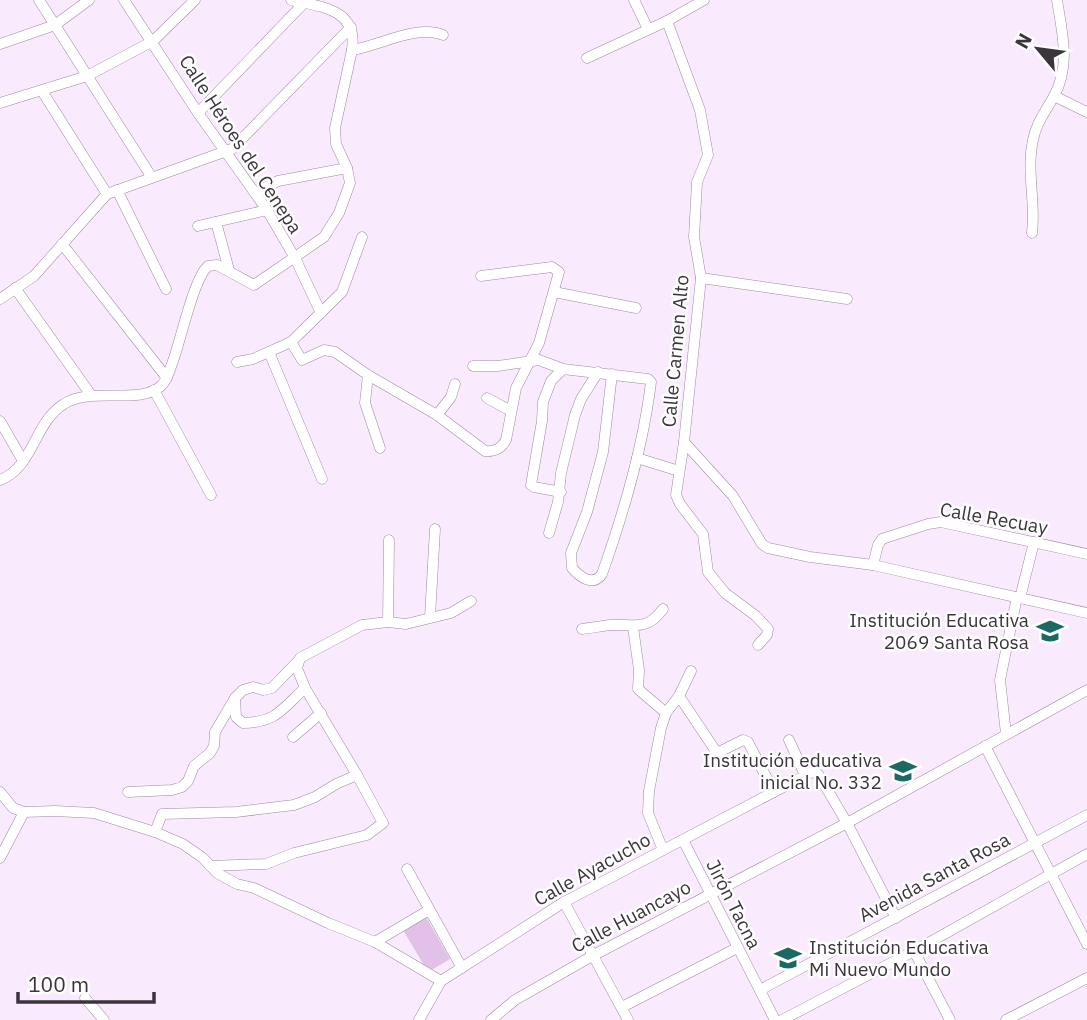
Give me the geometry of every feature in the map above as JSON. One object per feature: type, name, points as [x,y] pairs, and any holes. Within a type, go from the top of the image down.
[{"type":"street","points":[[38,0],[151,176]]},
{"type":"street","points":[[0,44],[55,25],[89,0]]},
{"type":"street","name":"Calle Héroes del Cenepa","points":[[124,0],[198,113],[267,210],[295,258],[321,313]]},
{"type":"street","points":[[0,103],[87,76],[153,41],[195,0]]},
{"type":"street","points":[[0,480],[13,475],[52,412],[65,402],[90,395],[137,394],[155,390],[167,378],[202,271],[211,264],[229,270],[254,285],[324,237],[339,213],[350,183],[347,168],[336,144],[335,128],[352,50],[351,27],[347,19],[336,11],[291,0]]},
{"type":"street","points":[[634,0],[648,29]]},
{"type":"street","points":[[587,58],[704,0]]},
{"type":"street","points":[[1032,233],[1031,150],[1039,120],[1062,79],[1065,54],[1057,0]]},
{"type":"street","points":[[198,113],[304,3]]},
{"type":"street","name":"Calle Carmen Alto","points":[[667,20],[700,110],[708,155],[697,182],[694,237],[701,278],[684,442],[733,496],[762,544],[768,548],[810,557],[873,565],[1087,613]]},
{"type":"street","points":[[0,299],[34,276],[112,192],[232,149],[351,27]]},
{"type":"street","points":[[352,50],[413,34],[443,35]]},
{"type":"street","points":[[42,91],[112,192],[166,289]]},
{"type":"street","points":[[1054,96],[1087,112]]},
{"type":"street","points":[[255,193],[278,181],[347,168]]},
{"type":"street","points":[[198,226],[267,210]]},
{"type":"street","points":[[216,222],[229,270]]},
{"type":"street","points":[[237,362],[291,342],[345,289],[362,237]]},
{"type":"street","points":[[62,244],[167,378]]},
{"type":"street","points":[[291,342],[302,360],[324,350],[331,351],[437,415],[485,452],[498,449],[506,440],[516,388],[539,343],[558,272],[552,267],[481,276]]},
{"type":"street","points":[[701,278],[847,299]]},
{"type":"street","points":[[15,288],[90,395]]},
{"type":"street","points":[[554,292],[636,308]]},
{"type":"street","points":[[269,352],[322,479]]},
{"type":"street","points":[[473,366],[539,360],[562,369],[598,372],[648,379],[651,382],[637,458],[622,517],[602,574],[597,580],[585,579],[572,568],[571,553],[587,512],[600,464],[612,374]]},
{"type":"street","points":[[561,492],[531,485],[543,402],[551,381],[562,369]]},
{"type":"street","points":[[549,533],[561,492],[561,473],[575,415],[581,399],[598,372]]},
{"type":"street","points":[[368,375],[365,403],[380,448]]},
{"type":"street","points":[[437,415],[451,397],[455,384]]},
{"type":"street","points":[[155,390],[211,495]]},
{"type":"street","points":[[487,397],[510,411]]},
{"type":"street","points":[[1,426],[23,461]]},
{"type":"street","points":[[684,442],[676,495],[680,505],[702,534],[708,572],[725,593],[756,616],[768,629],[767,635],[758,645]]},
{"type":"street","points":[[637,458],[678,471]]},
{"type":"street","name":"Calle Recuay","points":[[873,565],[878,545],[883,539],[928,524],[941,523],[1087,555]]},
{"type":"street","points":[[430,617],[435,529]]},
{"type":"street","points":[[388,622],[389,540]]},
{"type":"street","points":[[1006,734],[1000,680],[1018,598],[1034,542]]},
{"type":"street","points":[[128,792],[182,787],[188,781],[194,765],[210,753],[214,746],[215,732],[235,698],[243,690],[253,687],[263,690],[272,688],[300,658],[362,625],[388,622],[406,624],[451,612],[471,601]]},
{"type":"street","points":[[582,629],[611,625],[633,627],[650,623],[663,609]]},
{"type":"street","points":[[633,627],[639,670],[638,689],[666,713]]},
{"type":"street","points":[[210,866],[266,864],[294,853],[367,835],[383,823],[358,775],[305,688],[297,668],[300,658]]},
{"type":"street","points":[[663,850],[648,813],[649,791],[666,713],[679,696],[691,671]]},
{"type":"street","points":[[235,698],[236,717],[243,723],[261,723],[270,720],[305,688]]},
{"type":"street","name":"Calle Huancayo","points":[[491,1020],[515,1000],[594,955],[847,823],[1087,690]]},
{"type":"street","points":[[679,696],[718,753],[743,740],[748,742],[774,792]]},
{"type":"street","points":[[293,737],[321,713]]},
{"type":"street","points":[[789,740],[805,775],[812,772],[818,774],[847,823],[896,918]]},
{"type":"street","points":[[985,747],[1087,944]]},
{"type":"street","points":[[155,832],[162,814],[236,813],[294,805],[358,775]]},
{"type":"street","name":"Calle Ayacucho","points":[[419,1020],[441,981],[564,902],[805,775]]},
{"type":"street","points":[[0,792],[13,808],[24,811],[94,813],[155,832],[183,844],[217,873],[237,884],[254,888],[374,942],[441,981]]},
{"type":"street","points":[[0,858],[24,811]]},
{"type":"street","name":"Avenida Santa Rosa","points":[[760,990],[1087,815]]},
{"type":"street","name":"Jirón Tacna","points":[[683,840],[775,1020]]},
{"type":"street","points":[[782,1020],[914,951],[1087,854]]},
{"type":"street","points":[[407,869],[462,968]]},
{"type":"street","points":[[564,902],[628,1020]]},
{"type":"street","points":[[374,942],[429,910]]},
{"type":"street","points":[[622,1007],[737,948]]},
{"type":"street","points":[[914,951],[950,1020]]},
{"type":"street","points":[[1006,1020],[1087,978]]},
{"type":"street","points":[[85,998],[104,1020]]},
{"type":"shaded area","points":[[426,917],[450,959],[428,972],[403,930]]},
{"type":"place","name":"Institución Educativa 2069 Santa Rosa","points":[[1050,631]]},
{"type":"place","name":"Institución educativa inicial No. 332","points":[[903,771]]},
{"type":"place","name":"Institución Educativa Mi Nuevo Mundo","points":[[788,958]]}]
